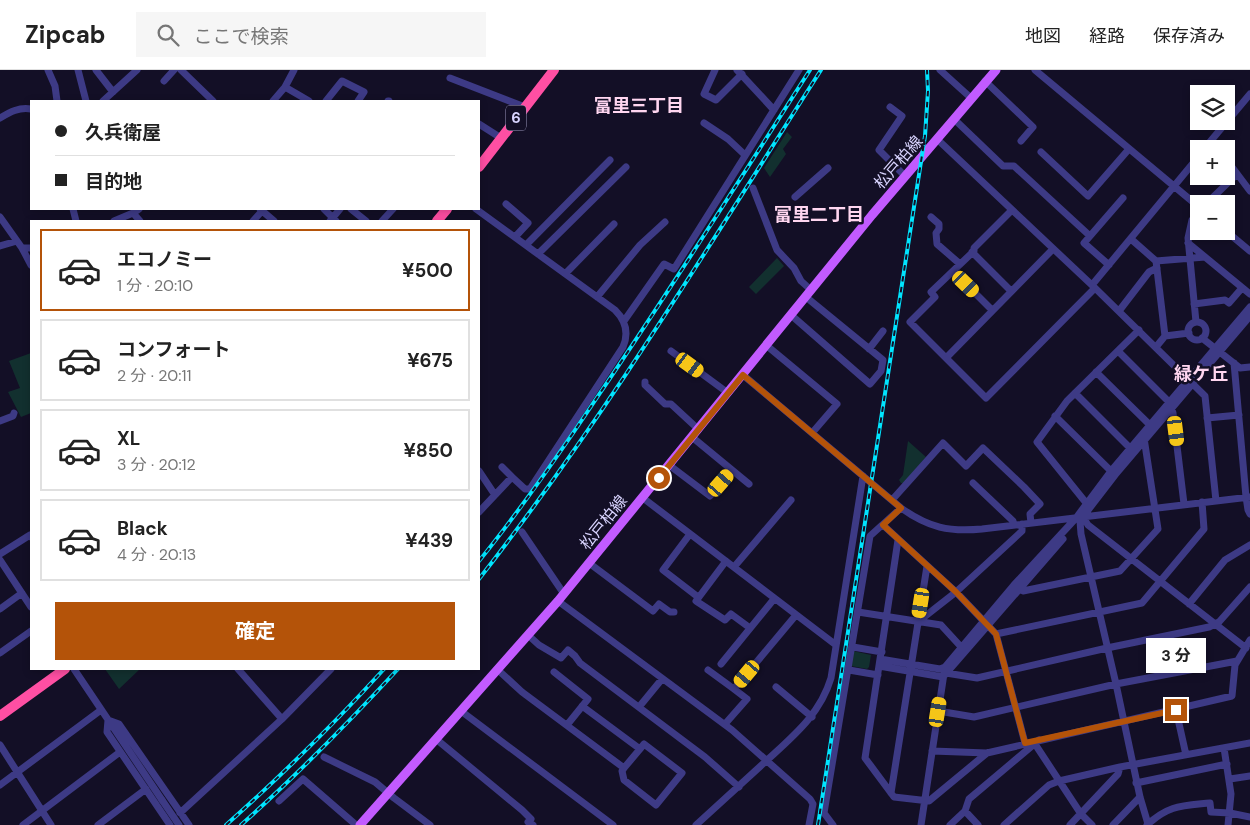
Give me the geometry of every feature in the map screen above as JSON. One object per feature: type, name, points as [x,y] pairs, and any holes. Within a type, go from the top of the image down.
[{"type":"highway","name":"6","points":[[480,166],[554,70]]},
{"type":"highway","points":[[0,716],[64,670]]},
{"type":"main road","name":"松戸柏線","points":[[358,825],[561,598],[905,176],[996,70]]},
{"type":"street","points":[[48,70],[57,100]]},
{"type":"street","points":[[78,70],[86,100]]},
{"type":"street","points":[[96,70],[113,92]]},
{"type":"street","points":[[104,100],[137,70]]},
{"type":"street","points":[[164,81],[174,70]]},
{"type":"street","points":[[180,70],[212,100]]},
{"type":"street","points":[[274,100],[285,87],[294,70]]},
{"type":"street","points":[[715,70],[704,94],[716,100],[741,74],[749,70]]},
{"type":"street","points":[[624,321],[664,264],[674,269],[799,70]]},
{"type":"street","points":[[940,70],[971,98]]},
{"type":"street","points":[[1035,70],[1190,199]]},
{"type":"street","points":[[741,74],[774,110]]},
{"type":"street","points":[[450,78],[525,107]]},
{"type":"street","points":[[327,100],[342,81],[364,92],[359,100]]},
{"type":"street","points":[[986,81],[1033,128],[1021,141]]},
{"type":"street","points":[[285,87],[305,100]]},
{"type":"street","points":[[1212,140],[1250,94]]},
{"type":"street","points":[[0,118],[17,109],[24,107],[30,109]]},
{"type":"street","points":[[890,107],[902,116],[879,150],[905,176]]},
{"type":"street","points":[[954,119],[1003,166],[1014,166],[1090,236]]},
{"type":"street","points":[[704,123],[745,155]]},
{"type":"street","points":[[480,125],[501,138]]},
{"type":"street","points":[[937,139],[1094,286],[1205,396],[1216,501]]},
{"type":"street","points":[[1041,152],[1088,196],[1129,148]]},
{"type":"street","points":[[526,245],[610,160]]},
{"type":"street","points":[[538,254],[626,167]]},
{"type":"street","points":[[1012,210],[931,292],[935,296],[910,322],[986,398],[1094,286],[1190,167]]},
{"type":"street","points":[[795,197],[828,168]]},
{"type":"street","points":[[1235,171],[1250,191]]},
{"type":"street","points":[[1215,195],[1237,174]]},
{"type":"street","points":[[753,188],[777,250],[794,268],[808,294],[883,360],[881,371],[870,384],[791,315]]},
{"type":"street","points":[[1109,265],[1084,243],[1124,198]]},
{"type":"street","points":[[506,204],[528,223],[515,237]]},
{"type":"street","points":[[261,210],[273,220]]},
{"type":"street","points":[[325,210],[333,220]]},
{"type":"street","points":[[352,210],[365,220]]},
{"type":"street","points":[[383,220],[392,210]]},
{"type":"street","points":[[477,210],[615,310],[624,321],[627,332],[627,339],[623,347],[530,489],[526,489],[502,467]]},
{"type":"street","points":[[116,220],[136,211]]},
{"type":"street","points":[[0,217],[22,248],[30,263]]},
{"type":"street","points":[[931,217],[939,224],[939,229],[936,233],[938,244],[960,264]]},
{"type":"street","points":[[597,297],[640,245],[665,222]]},
{"type":"street","points":[[566,274],[614,224]]},
{"type":"street","points":[[1190,224],[1188,243],[1196,322]]},
{"type":"street","points":[[1235,238],[1250,251]]},
{"type":"street","points":[[1131,239],[1157,264],[1166,336]]},
{"type":"street","points":[[0,246],[17,241]]},
{"type":"street","points":[[1188,243],[1250,294]]},
{"type":"street","points":[[22,248],[30,248]]},
{"type":"street","points":[[946,358],[1054,249]]},
{"type":"street","points":[[972,252],[1011,291]]},
{"type":"street","points":[[1119,311],[1157,264],[1205,257]]},
{"type":"street","points":[[953,271],[992,310]]},
{"type":"street","points":[[1194,304],[1225,300],[1230,303],[1242,288]]},
{"type":"street","points":[[1250,307],[1217,350],[1087,504],[1080,518],[1081,534],[1116,684],[1136,783],[1147,824],[1166,810],[1180,806],[1210,803],[1211,812],[1250,817]]},
{"type":"street","points":[[1217,350],[1250,316]]},
{"type":"street","points":[[1196,322],[1204,324],[1207,329],[1202,338],[1194,339],[1189,334],[1189,327],[1196,322]]},
{"type":"street","points":[[1087,504],[1037,442],[1055,416],[1075,394],[1139,330]]},
{"type":"street","points":[[869,349],[883,331]]},
{"type":"street","points":[[1156,347],[1166,336],[1189,334]]},
{"type":"street","points":[[1202,338],[1240,368],[1250,367]]},
{"type":"street","points":[[766,345],[837,404],[812,433]]},
{"type":"street","points":[[671,351],[728,393]]},
{"type":"street","points":[[1118,351],[1170,405],[1174,413],[1184,504]]},
{"type":"street","points":[[1234,363],[1239,416],[1246,458],[1248,510],[1250,514]]},
{"type":"street","points":[[1096,372],[1152,427]]},
{"type":"street","points":[[743,375],[901,508],[923,522],[945,529],[967,530],[1248,497]]},
{"type":"street","points":[[645,382],[645,385],[665,404],[671,404],[698,429]]},
{"type":"street","points":[[1075,394],[1130,448]]},
{"type":"street","points":[[0,421],[13,416],[14,413]]},
{"type":"street","points":[[1055,416],[1113,473]]},
{"type":"street","points":[[1207,418],[1239,416]]},
{"type":"street","points":[[921,825],[945,672],[1016,586],[1080,518],[1130,448],[1144,436]]},
{"type":"street","points":[[1016,586],[1023,591],[1120,571],[1158,529],[1144,436]]},
{"type":"street","points":[[692,438],[749,484]]},
{"type":"street","points":[[892,500],[943,443],[966,466],[983,448],[1024,486],[1040,504],[1030,514],[1030,523]]},
{"type":"street","points":[[669,465],[710,496],[733,470]]},
{"type":"street","points":[[480,472],[495,495]]},
{"type":"street","points":[[696,825],[796,735],[812,717],[829,686],[863,476]]},
{"type":"street","points":[[480,511],[512,477]]},
{"type":"street","points":[[918,621],[956,592],[1022,530],[1018,524],[973,484]]},
{"type":"street","points":[[643,498],[836,645]]},
{"type":"street","points":[[734,567],[791,500]]},
{"type":"street","points":[[996,634],[1142,603],[1204,529],[1202,502]]},
{"type":"street","points":[[833,825],[824,813],[870,536],[901,508]]},
{"type":"street","points":[[1080,518],[1246,648]]},
{"type":"street","points":[[883,525],[956,592],[996,634],[1025,743]]},
{"type":"street","points":[[522,532],[561,598],[662,679],[725,724],[814,804],[809,825]]},
{"type":"street","points":[[690,534],[663,570],[698,597]]},
{"type":"street","points":[[0,554],[30,535]]},
{"type":"street","points":[[898,540],[865,758],[894,796],[929,801],[987,753]]},
{"type":"street","points":[[1190,604],[1225,560],[1250,546]]},
{"type":"street","points":[[0,560],[30,605]]},
{"type":"street","points":[[726,561],[696,601],[725,620],[731,614],[750,628]]},
{"type":"street","points":[[589,564],[653,611],[659,604],[670,612],[674,612]]},
{"type":"street","points":[[891,793],[927,566]]},
{"type":"street","points":[[0,575],[7,570]]},
{"type":"street","points":[[853,647],[880,659],[911,668],[940,668],[945,672],[977,678],[1215,625],[1250,587]]},
{"type":"street","points":[[0,608],[22,593]]},
{"type":"street","points":[[720,664],[774,598]]},
{"type":"street","points":[[858,612],[941,625],[963,649]]},
{"type":"street","points":[[734,689],[796,615]]},
{"type":"street","points":[[0,653],[30,632]]},
{"type":"street","points":[[528,635],[539,645],[561,658],[568,650],[580,663],[739,786]]},
{"type":"street","points":[[932,751],[987,753],[1232,696],[1235,665],[1250,640]]},
{"type":"street","points":[[938,712],[974,716],[1116,684],[1237,660]]},
{"type":"street","points":[[75,670],[179,825]]},
{"type":"street","points":[[239,670],[282,719]]},
{"type":"street","points":[[108,720],[107,732],[172,825],[330,670]]},
{"type":"street","points":[[497,670],[522,692],[624,768]]},
{"type":"street","points":[[708,670],[747,699],[725,724]]},
{"type":"street","points":[[849,670],[878,675]]},
{"type":"street","points":[[554,672],[588,699],[567,725]]},
{"type":"street","points":[[639,707],[662,679]]},
{"type":"street","points":[[776,688],[812,717]]},
{"type":"street","points":[[582,706],[640,749]]},
{"type":"street","points":[[0,785],[101,710]]},
{"type":"street","points":[[1176,710],[1186,755]]},
{"type":"street","points":[[461,711],[614,825]]},
{"type":"street","points":[[108,720],[119,724],[189,825]]},
{"type":"street","points":[[436,739],[522,810],[531,818],[528,822],[533,825]]},
{"type":"street","points":[[1037,742],[1059,781],[1081,814],[1092,825]]},
{"type":"street","points":[[950,825],[965,811],[969,799],[1037,742]]},
{"type":"street","points":[[1004,825],[1049,785],[1059,781],[1120,767],[1250,743]]},
{"type":"street","points":[[644,744],[682,773],[656,805],[624,780],[622,771],[624,768],[644,744]]},
{"type":"street","points":[[0,745],[51,825]]},
{"type":"street","points":[[1224,748],[1231,794],[1228,825]]},
{"type":"street","points":[[23,825],[120,752]]},
{"type":"street","points":[[324,757],[375,782],[430,825]]},
{"type":"street","points":[[1136,783],[1227,764]]},
{"type":"street","points":[[1073,824],[1118,774],[1120,767]]},
{"type":"street","points":[[1230,780],[1250,776]]},
{"type":"street","points":[[279,801],[302,779],[358,825]]},
{"type":"street","points":[[98,825],[146,789]]},
{"type":"street","points":[[1113,825],[1140,797]]},
{"type":"street","points":[[965,811],[978,825]]},
{"type":"green space","points":[[787,132],[792,137],[783,149],[786,154],[770,177],[764,168]]},
{"type":"green space","points":[[777,258],[784,266],[756,294],[749,287]]},
{"type":"green space","points":[[30,353],[30,413],[21,417],[8,392],[20,388],[9,361]]},
{"type":"green space","points":[[908,441],[926,457],[904,483],[901,483],[899,480],[903,475]]},
{"type":"green space","points":[[853,651],[871,655],[867,669],[851,666]]},
{"type":"green space","points":[[106,670],[139,670],[119,689]]},
{"type":"railway","points":[[480,560],[526,501],[584,417],[679,275],[810,70]]},
{"type":"railway","points":[[480,578],[614,393],[821,70]]},
{"type":"railway","points":[[818,825],[925,136],[928,91],[927,70]]},
{"type":"railway","points":[[226,825],[307,749],[383,670]]},
{"type":"railway","points":[[241,825],[282,788],[397,670]]},
{"type":"district","name":"富里三丁目","points":[[639,106]]},
{"type":"district","name":"富里二丁目","points":[[819,215]]},
{"type":"district","name":"緑ケ丘","points":[[1201,374]]},
{"type":"route","points":[[659,478],[743,375],[901,508],[883,525],[956,592],[996,634],[1025,743],[1176,710]]}]
